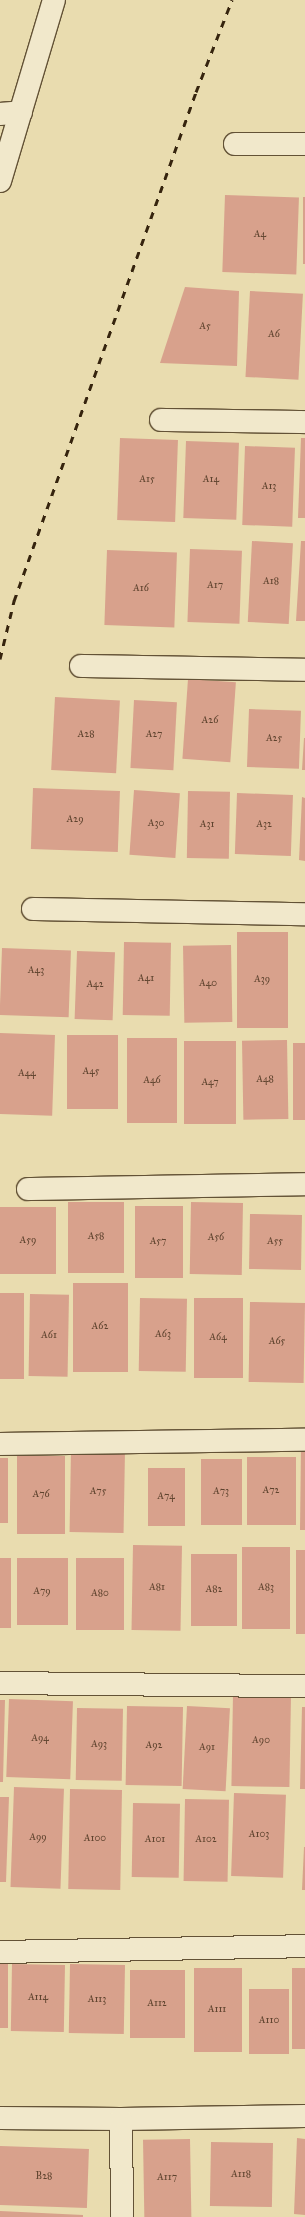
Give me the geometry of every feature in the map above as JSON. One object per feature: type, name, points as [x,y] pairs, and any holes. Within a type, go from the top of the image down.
[{"type":"street","points":[[0,181],[10,113],[54,0]]},
{"type":"street","points":[[235,144],[305,144]]},
{"type":"street","points":[[161,420],[305,422]]},
{"type":"street","points":[[82,666],[305,670]]},
{"type":"street","points":[[33,909],[305,914]]},
{"type":"street","points":[[28,1189],[305,1184]]},
{"type":"street","points":[[0,1444],[305,1440]]},
{"type":"street","points":[[0,1683],[305,1686]]},
{"type":"street","points":[[0,1952],[305,1946]]},
{"type":"street","points":[[0,2118],[121,2119],[305,2116]]},
{"type":"street","points":[[121,2119],[122,2217]]},
{"type":"building","points":[[225,195],[299,198],[296,275],[222,272]]},
{"type":"building","points":[[303,197],[305,197],[305,264],[303,264]]},
{"type":"building","points":[[185,287],[239,291],[237,366],[160,363]]},
{"type":"building","points":[[250,291],[303,294],[298,380],[245,377]]},
{"type":"building","points":[[120,438],[178,440],[175,522],[117,520]]},
{"type":"building","points":[[301,438],[305,438],[305,518],[298,518]]},
{"type":"building","points":[[186,441],[239,443],[236,520],[183,518]]},
{"type":"building","points":[[245,446],[295,448],[292,527],[242,525]]},
{"type":"building","points":[[252,541],[293,543],[289,624],[248,622]]},
{"type":"building","points":[[301,541],[305,541],[305,621],[296,621]]},
{"type":"building","points":[[190,549],[242,551],[239,624],[187,622]]},
{"type":"building","points":[[107,550],[177,552],[174,627],[104,625]]},
{"type":"building","points":[[188,679],[236,682],[230,762],[182,759]]},
{"type":"building","points":[[55,697],[120,700],[116,773],[51,770]]},
{"type":"building","points":[[134,700],[177,702],[173,770],[130,768]]},
{"type":"building","points":[[249,709],[301,711],[299,769],[247,767]]},
{"type":"building","points":[[304,738],[305,770],[302,770]]},
{"type":"building","points":[[33,788],[120,791],[118,852],[31,849]]},
{"type":"building","points":[[134,790],[180,793],[175,858],[129,855]]},
{"type":"building","points":[[188,791],[230,792],[229,859],[187,858]]},
{"type":"building","points":[[237,793],[293,795],[291,856],[235,854]]},
{"type":"building","points":[[302,797],[305,798],[305,861],[299,860]]},
{"type":"building","points":[[237,932],[288,932],[288,1028],[237,1028]]},
{"type":"building","points":[[124,942],[171,943],[170,1016],[123,1015]]},
{"type":"building","points":[[231,945],[232,1022],[184,1023],[183,946]]},
{"type":"building","points":[[2,948],[71,950],[69,1017],[0,1015]]},
{"type":"building","points":[[77,951],[115,952],[113,1020],[75,1019]]},
{"type":"building","points":[[0,1033],[55,1035],[52,1116],[0,1114]]},
{"type":"building","points":[[67,1035],[118,1035],[118,1109],[67,1109]]},
{"type":"building","points":[[127,1038],[177,1038],[177,1123],[127,1123]]},
{"type":"building","points":[[287,1040],[288,1119],[243,1120],[242,1041]]},
{"type":"building","points":[[184,1041],[236,1041],[236,1124],[184,1124]]},
{"type":"building","points":[[293,1043],[305,1043],[305,1120],[293,1120]]},
{"type":"building","points":[[68,1202],[124,1202],[124,1273],[68,1273]]},
{"type":"building","points":[[191,1202],[243,1203],[242,1275],[190,1274]]},
{"type":"building","points":[[135,1206],[183,1206],[183,1278],[135,1278]]},
{"type":"building","points":[[0,1207],[56,1207],[56,1274],[0,1274]]},
{"type":"building","points":[[250,1214],[302,1215],[301,1270],[249,1269]]},
{"type":"building","points":[[73,1283],[128,1283],[128,1372],[73,1372]]},
{"type":"building","points":[[0,1293],[24,1293],[24,1379],[0,1379]]},
{"type":"building","points":[[30,1294],[69,1295],[68,1377],[29,1376]]},
{"type":"building","points":[[140,1298],[187,1299],[186,1372],[139,1371]]},
{"type":"building","points":[[194,1298],[243,1298],[243,1378],[194,1378]]},
{"type":"building","points":[[250,1302],[305,1303],[304,1383],[249,1382]]},
{"type":"building","points":[[301,1448],[305,1448],[305,1530],[300,1530]]},
{"type":"building","points":[[71,1450],[125,1451],[124,1533],[70,1532]]},
{"type":"building","points":[[17,1456],[65,1456],[65,1534],[17,1534]]},
{"type":"building","points":[[247,1457],[296,1457],[296,1525],[247,1525]]},
{"type":"building","points":[[0,1458],[8,1458],[8,1523],[0,1523]]},
{"type":"building","points":[[201,1459],[242,1459],[242,1525],[201,1525]]},
{"type":"building","points":[[148,1468],[185,1468],[185,1526],[148,1526]]},
{"type":"building","points":[[133,1545],[182,1546],[181,1631],[132,1630]]},
{"type":"building","points":[[242,1547],[290,1547],[290,1629],[242,1629]]},
{"type":"building","points":[[296,1550],[305,1550],[305,1634],[296,1634]]},
{"type":"building","points":[[191,1554],[237,1554],[237,1626],[191,1626]]},
{"type":"building","points":[[0,1558],[11,1558],[11,1628],[0,1628]]},
{"type":"building","points":[[17,1558],[68,1558],[68,1625],[17,1625]]},
{"type":"building","points":[[76,1558],[124,1558],[124,1630],[76,1630]]},
{"type":"building","points":[[233,1695],[291,1696],[289,1787],[231,1786]]},
{"type":"building","points":[[9,1699],[73,1701],[70,1779],[6,1777]]},
{"type":"building","points":[[0,1700],[5,1700],[3,1782],[0,1782]]},
{"type":"building","points":[[127,1706],[183,1707],[182,1786],[126,1785]]},
{"type":"building","points":[[187,1706],[230,1708],[226,1791],[183,1789]]},
{"type":"building","points":[[302,1707],[305,1707],[305,1789],[300,1789]]},
{"type":"building","points":[[77,1708],[123,1709],[122,1781],[76,1780]]},
{"type":"building","points":[[14,1787],[64,1789],[60,1889],[11,1887]]},
{"type":"building","points":[[70,1789],[122,1790],[120,1890],[68,1889]]},
{"type":"building","points":[[234,1793],[286,1795],[283,1878],[231,1876]]},
{"type":"building","points":[[0,1797],[9,1797],[6,1882],[0,1882]]},
{"type":"building","points":[[185,1799],[229,1800],[228,1882],[184,1881]]},
{"type":"building","points":[[133,1803],[180,1804],[179,1878],[132,1877]]},
{"type":"building","points":[[304,1847],[305,1890],[302,1890]]},
{"type":"building","points":[[0,1959],[8,1959],[8,2028],[0,2028]]},
{"type":"building","points":[[12,1964],[65,1965],[64,2032],[11,2031]]},
{"type":"building","points":[[70,1964],[125,1965],[124,2034],[69,2033]]},
{"type":"building","points":[[194,1968],[242,1968],[242,2052],[194,2052]]},
{"type":"building","points":[[292,1968],[305,1968],[305,2049],[292,2049]]},
{"type":"building","points":[[130,1970],[185,1970],[185,2038],[130,2038]]},
{"type":"building","points":[[249,1989],[289,1989],[289,2054],[249,2054]]},
{"type":"building","points":[[297,2138],[305,2139],[305,2215],[294,2214]]},
{"type":"building","points":[[190,2139],[191,2217],[144,2217],[143,2140]]},
{"type":"building","points":[[211,2142],[273,2143],[272,2207],[210,2206]]},
{"type":"building","points":[[0,2146],[89,2149],[87,2208],[0,2205]]},
{"type":"building","points":[[0,2211],[83,2215],[83,2217],[0,2217]]},
{"type":"railway","points":[[0,659],[14,601],[196,92],[232,0]]}]
